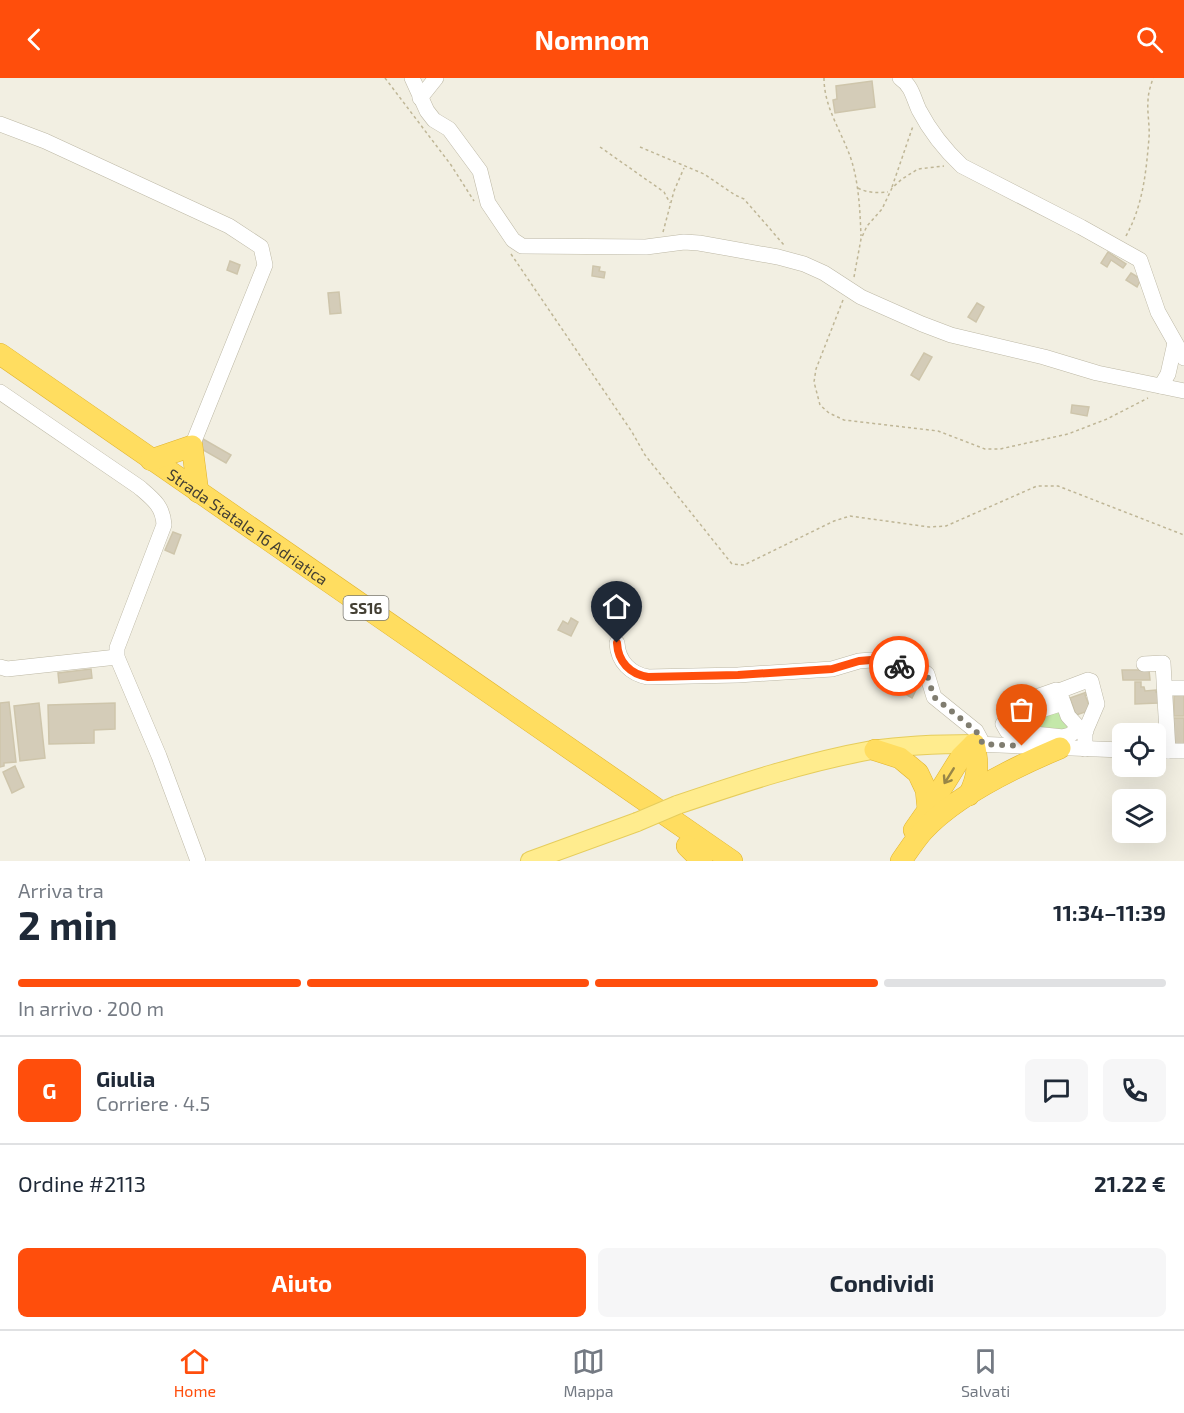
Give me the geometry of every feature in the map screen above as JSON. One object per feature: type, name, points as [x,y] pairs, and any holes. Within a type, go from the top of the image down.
[{"type":"highway","name":"Strada Statale 16 Adriatica","points":[[0,354],[732,861]]},
{"type":"highway","name":"Strada Statale 16 Adriatica","points":[[0,369],[709,861]]},
{"type":"highway","points":[[151,460],[192,446],[198,492]]},
{"type":"highway","points":[[969,795],[976,780],[979,744]]},
{"type":"highway","points":[[891,861],[928,810],[961,758],[979,744]]},
{"type":"highway","points":[[901,861],[922,832],[941,814],[1018,765],[1060,748]]},
{"type":"highway","points":[[874,750],[900,758],[918,772],[926,790],[928,810]]},
{"type":"highway","points":[[687,846],[702,861]]},
{"type":"main road","points":[[530,861],[762,776],[818,761],[874,750],[926,745],[979,744]]},
{"type":"street","points":[[412,78],[420,98],[434,120],[449,129],[480,171],[488,203],[513,240],[522,246],[646,247],[699,243],[778,257],[804,264],[824,273],[861,297],[912,320],[951,334],[1097,373],[1172,388],[1168,374],[1175,343]]},
{"type":"street","points":[[420,98],[436,78]]},
{"type":"street","points":[[900,78],[909,85],[918,106],[950,156],[962,166],[1140,260],[1158,312],[1184,358]]},
{"type":"street","points":[[0,124],[45,141],[229,226],[261,247],[265,266],[192,446]]},
{"type":"street","points":[[0,392],[139,487],[158,502],[163,513],[164,525],[117,648],[117,657],[159,756],[198,861]]},
{"type":"street","points":[[617,643],[625,666],[636,675],[648,677],[738,675],[832,669],[871,660],[924,672],[934,697],[976,731],[979,744],[1112,750]]},
{"type":"street","points":[[0,667],[7,669],[117,657]]},
{"type":"street","points":[[1144,664],[1163,663],[1162,723]]},
{"type":"street","points":[[1083,729],[1064,737],[1004,729],[1003,723],[1023,703],[1038,699],[1041,710],[1088,680],[1097,704],[1083,729],[1085,749]]},
{"type":"street","points":[[1061,697],[1068,716],[1083,729]]},
{"type":"street","points":[[1166,751],[1184,751]]},
{"type":"path","points":[[385,78],[451,165],[475,203]]},
{"type":"path","points":[[824,78],[824,92],[833,119],[845,143],[857,188],[861,239],[856,272],[816,369],[814,382],[820,405],[829,413],[844,420],[938,431],[985,449],[1000,449],[1068,434],[1107,419],[1155,393],[1172,388]]},
{"type":"path","points":[[1120,248],[1139,209],[1145,186],[1149,137],[1148,100],[1153,78]]},
{"type":"path","points":[[861,239],[867,226],[882,209],[892,188],[918,106]]},
{"type":"path","points":[[600,147],[664,192],[670,203]]},
{"type":"path","points":[[640,147],[704,174],[744,199],[788,250],[804,264]]},
{"type":"path","points":[[892,188],[918,169],[933,166],[962,166]]},
{"type":"path","points":[[665,244],[663,232],[670,203],[685,167]]},
{"type":"path","points":[[857,188],[862,191],[890,192]]},
{"type":"path","points":[[506,248],[632,432],[645,455],[732,564],[744,565],[834,521],[850,516],[929,527],[946,526],[1036,486],[1043,485],[1058,486],[1184,535]]},
{"type":"green space","points":[[1027,704],[1030,711],[1038,708],[1056,708],[1072,730],[1009,729]]},
{"type":"building","points":[[872,81],[875,107],[835,113],[833,100],[837,99],[836,86]]},
{"type":"building","points":[[1108,252],[1126,264],[1123,268],[1111,260],[1107,267],[1101,263]]},
{"type":"building","points":[[230,261],[240,265],[237,274],[227,270]]},
{"type":"building","points":[[593,266],[600,267],[599,271],[605,272],[604,278],[592,276]]},
{"type":"building","points":[[1131,273],[1141,279],[1137,287],[1126,280]]},
{"type":"building","points":[[339,292],[341,313],[330,314],[328,293]]},
{"type":"building","points":[[977,303],[984,307],[976,322],[968,317]]},
{"type":"building","points":[[924,353],[932,357],[919,380],[911,375]]},
{"type":"building","points":[[1072,405],[1089,407],[1087,416],[1071,413]]},
{"type":"building","points":[[203,439],[231,455],[226,463],[198,447]]},
{"type":"building","points":[[173,532],[181,535],[174,554],[165,550]]},
{"type":"building","points":[[571,618],[578,622],[571,636],[558,630],[563,621],[568,624]]},
{"type":"building","points":[[91,669],[92,678],[59,683],[58,673]]},
{"type":"building","points":[[1122,670],[1149,670],[1150,680],[1123,680]]},
{"type":"building","points":[[911,682],[918,686],[912,698],[900,691],[904,683],[910,686]]},
{"type":"building","points":[[1135,682],[1141,682],[1141,687],[1144,687],[1145,691],[1159,692],[1158,703],[1135,704]]},
{"type":"building","points":[[1087,692],[1088,695],[1085,695],[1091,710],[1076,715],[1070,698]]},
{"type":"building","points":[[1184,695],[1184,716],[1174,716],[1174,696]]},
{"type":"building","points":[[9,702],[16,762],[4,763],[4,766],[0,767],[0,703]]},
{"type":"building","points":[[39,703],[45,758],[20,761],[14,706]]},
{"type":"building","points":[[115,703],[115,729],[94,730],[94,743],[49,744],[48,705]]},
{"type":"building","points":[[1172,718],[1184,718],[1184,745],[1172,745]]},
{"type":"building","points":[[15,766],[24,787],[12,793],[3,772]]},
{"type":"way so far","points":[[899,666],[924,672],[934,697],[976,731],[983,744],[1022,746]]},
{"type":"route","points":[[617,643],[625,666],[636,675],[648,677],[738,675],[832,669],[871,660],[899,666]]}]
